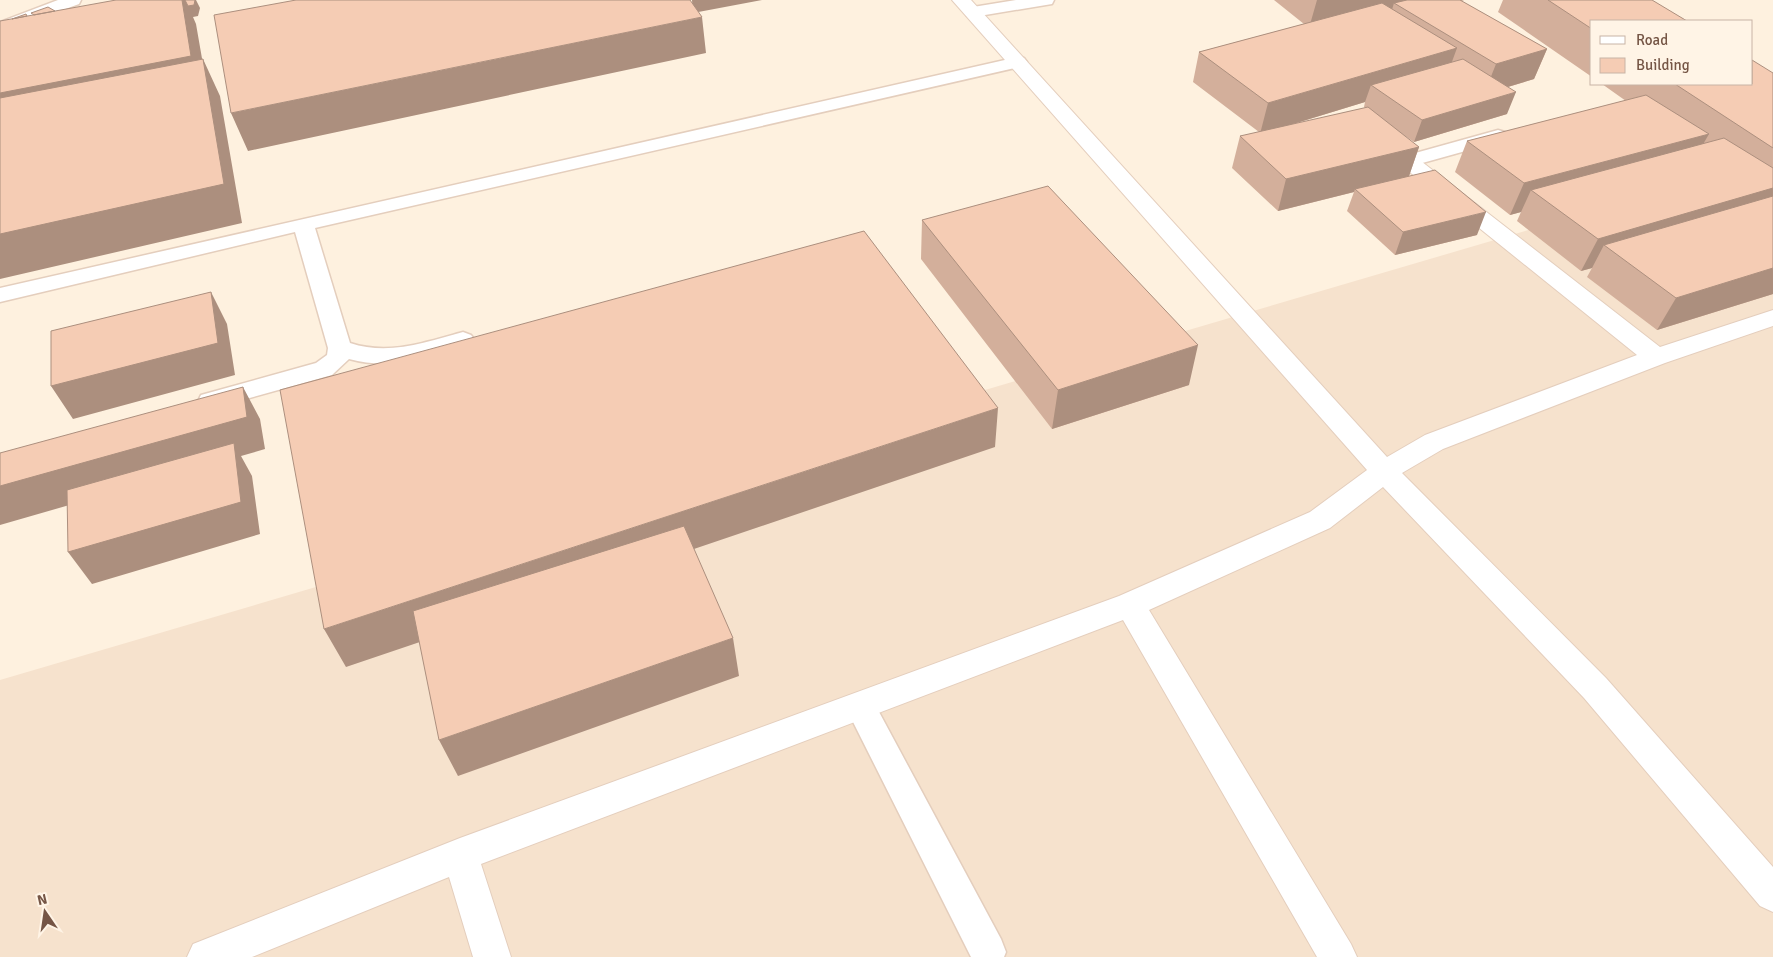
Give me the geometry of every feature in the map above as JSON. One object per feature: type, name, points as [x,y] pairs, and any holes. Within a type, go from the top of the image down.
[{"type":"street","points":[[967,6],[1384,471],[1595,688],[1773,894]]},
{"type":"street","points":[[1365,127],[1656,357]]},
{"type":"street","points":[[206,957],[460,855],[1130,605],[1320,520],[1384,471],[1434,442],[1656,357],[1773,318]]},
{"type":"street","points":[[1130,605],[1338,957]]},
{"type":"street","points":[[460,855],[492,957]]},
{"type":"lane","points":[[0,28],[73,0]]},
{"type":"lane","points":[[967,6],[1046,0]]},
{"type":"lane","points":[[0,296],[303,224],[1018,62]]},
{"type":"lane","points":[[1408,161],[1512,132]]},
{"type":"lane","points":[[190,407],[324,369],[338,358],[340,348],[303,224]]},
{"type":"lane","points":[[340,348],[356,355],[398,358],[484,334]]},
{"type":"lane","points":[[860,706],[988,952]]},
{"type":"shaded area","points":[[1773,158],[1773,957],[0,957],[0,680]]},
{"type":"building","points":[[116,0],[182,0],[191,56],[0,93],[0,21]]},
{"type":"building","points":[[185,0],[195,0],[194,5],[188,6]]},
{"type":"building","points":[[296,0],[690,0],[702,17],[231,113],[214,15]]},
{"type":"building","points":[[1407,0],[1460,0],[1547,49],[1496,64],[1394,3]]},
{"type":"building","points":[[1548,0],[1652,0],[1685,20],[1590,20],[1590,28]]},
{"type":"building","points":[[1382,3],[1457,48],[1268,103],[1199,52]]},
{"type":"building","points":[[48,7],[55,11],[34,15],[31,13]]},
{"type":"building","points":[[26,14],[27,16],[12,19]]},
{"type":"building","points":[[203,59],[224,184],[0,234],[0,98]]},
{"type":"building","points":[[1463,59],[1516,92],[1422,120],[1371,85]]},
{"type":"building","points":[[1753,61],[1773,73],[1773,148],[1677,85],[1753,85]]},
{"type":"building","points":[[1646,95],[1709,134],[1524,183],[1467,141]]},
{"type":"building","points":[[1368,107],[1419,147],[1286,179],[1240,136]]},
{"type":"building","points":[[1724,138],[1773,168],[1773,188],[1598,239],[1531,190]]},
{"type":"building","points":[[1435,170],[1486,212],[1403,232],[1355,189]]},
{"type":"building","points":[[1048,186],[1198,345],[1058,390],[922,220]]},
{"type":"building","points":[[1773,196],[1773,268],[1676,298],[1604,245]]},
{"type":"building","points":[[864,231],[998,408],[324,629],[280,390]]},
{"type":"building","points":[[211,292],[218,343],[51,386],[51,331]]},
{"type":"building","points":[[243,387],[247,417],[0,486],[0,453]]},
{"type":"building","points":[[234,443],[241,502],[68,552],[67,490]]},
{"type":"building","points":[[684,526],[733,638],[439,740],[413,611]]}]
